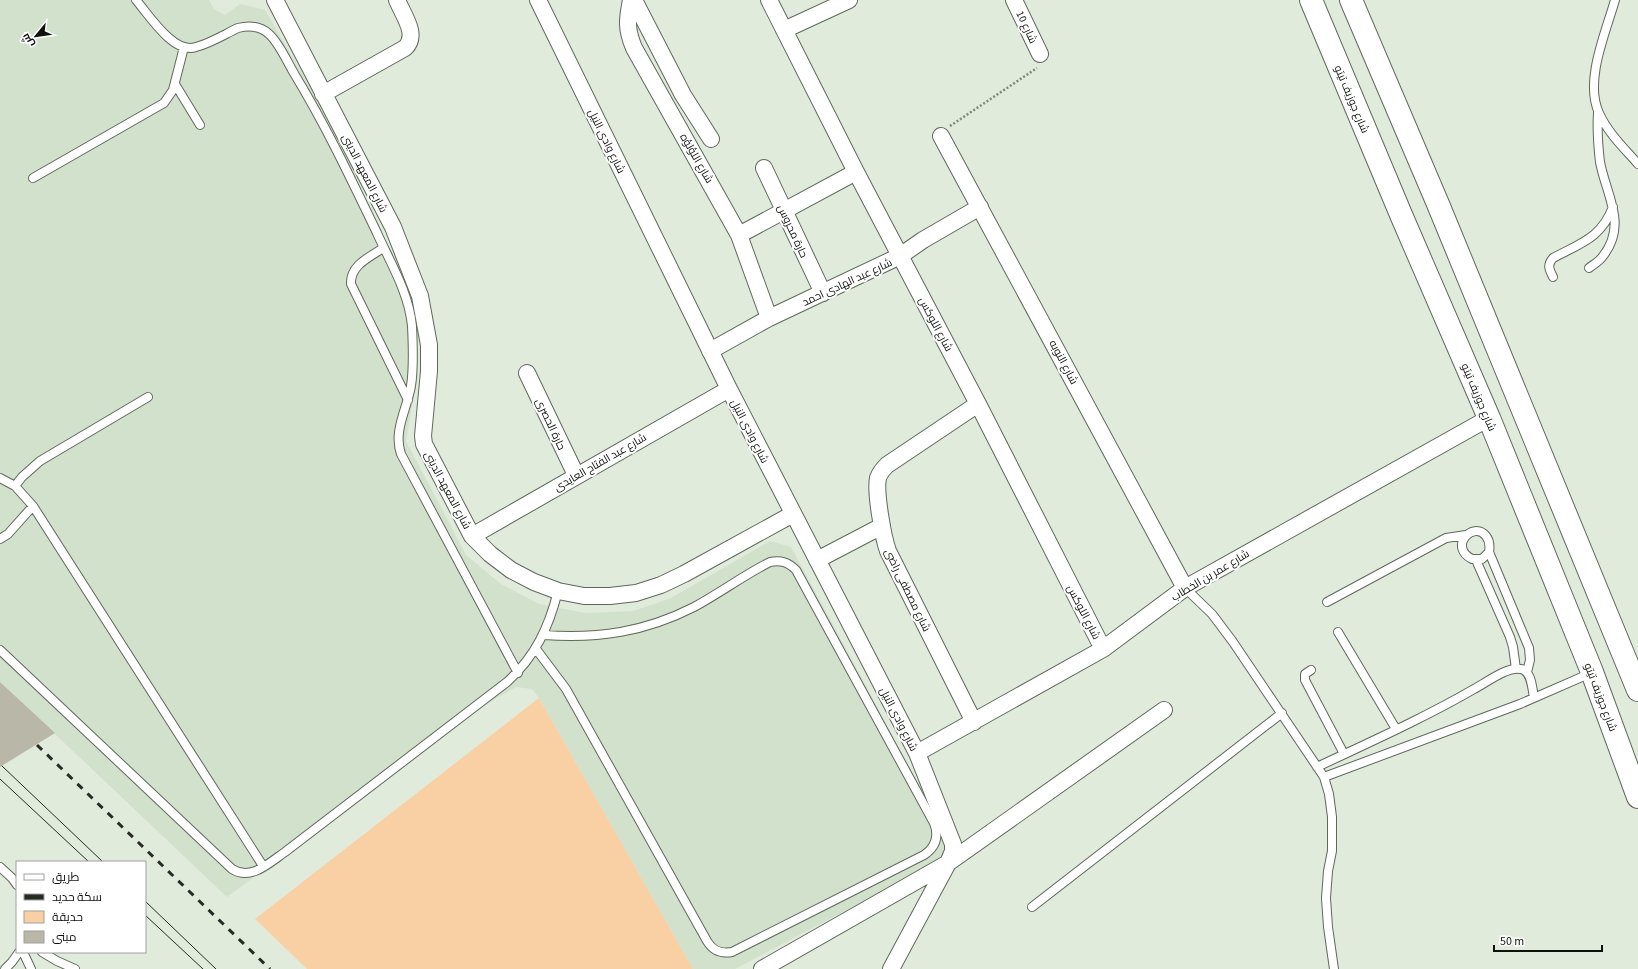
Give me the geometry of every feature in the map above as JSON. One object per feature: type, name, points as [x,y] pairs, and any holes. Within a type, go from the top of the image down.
[{"type":"main road","name":"شارع جوزيف تيتو","points":[[1311,0],[1402,217],[1489,418],[1592,672],[1638,797]]},
{"type":"main road","points":[[1351,0],[1438,204],[1638,690]]},
{"type":"street","name":"شارع المعهد الدينى","points":[[275,0],[393,227],[420,296],[429,345],[429,371],[423,436],[424,444],[472,536],[490,554],[511,570],[534,582],[558,591],[584,596],[610,596],[636,593],[661,585],[684,574],[793,514]]},
{"type":"street","points":[[324,94],[406,48],[410,44],[412,35],[397,0]]},
{"type":"street","name":"شارع وادى النيل","points":[[538,0],[729,389],[917,754],[954,844],[948,863],[891,969]]},
{"type":"street","name":"شارع اللؤلؤه","points":[[631,0],[627,22],[629,36],[634,48],[739,235],[769,318]]},
{"type":"street","points":[[634,0],[679,88],[696,118],[711,138]]},
{"type":"street","name":"شارع اللوكس","points":[[769,0],[856,172],[978,404],[1103,649]]},
{"type":"street","points":[[784,30],[849,0]]},
{"type":"street","name":"شارع 10","points":[[1014,0],[1040,54]]},
{"type":"street","name":"شارع النوبه","points":[[941,136],[1185,588]]},
{"type":"street","name":"حارة محروس","points":[[764,168],[823,293]]},
{"type":"street","points":[[739,235],[856,172]]},
{"type":"street","name":"شارع عبد الهادى احمد","points":[[710,351],[769,318],[900,256],[923,240],[980,207]]},
{"type":"street","name":"حارة الحصرى","points":[[527,373],[576,475]]},
{"type":"street","name":"شارع عبد الفتاح العايدى","points":[[472,536],[576,475],[729,389]]},
{"type":"street","name":"شارع مصطفى راضى","points":[[974,722],[888,551],[882,526],[878,480],[883,469],[978,404]]},
{"type":"street","name":"شارع عمر بن الخطاب","points":[[917,754],[1103,649],[1185,588],[1489,418]]},
{"type":"street","points":[[817,560],[882,526]]},
{"type":"street","points":[[762,969],[948,863],[1164,710]]},
{"type":"lane","points":[[136,0],[169,38],[184,48],[196,48],[245,26],[259,28],[271,36],[324,126],[352,180],[406,298],[412,325],[412,370],[408,400],[398,436],[401,454],[518,673]]},
{"type":"lane","points":[[1589,268],[1603,257],[1612,241],[1616,224],[1613,206],[1600,162],[1598,112],[1594,97],[1593,83],[1615,0]]},
{"type":"lane","points":[[33,178],[159,107],[168,99],[175,84],[184,48]]},
{"type":"lane","points":[[175,84],[200,125]]},
{"type":"lane","points":[[1598,112],[1613,136],[1638,164]]},
{"type":"lane","points":[[1553,277],[1548,267],[1553,258],[1592,238],[1609,218],[1613,206]]},
{"type":"lane","points":[[383,248],[358,264],[352,274],[351,284],[408,400]]},
{"type":"lane","points":[[15,486],[31,468],[40,461],[148,396]]},
{"type":"lane","points":[[0,478],[15,486],[33,506],[263,866]]},
{"type":"lane","points":[[0,539],[8,534],[33,506]]},
{"type":"lane","points":[[1327,602],[1446,538],[1475,532],[1484,534],[1489,542],[1489,552],[1528,642],[1530,660],[1527,672]]},
{"type":"lane","points":[[1466,535],[1462,544],[1462,549],[1467,557],[1476,560],[1486,556],[1489,552]]},
{"type":"lane","points":[[1476,560],[1510,637],[1516,669]]},
{"type":"lane","points":[[536,649],[566,689],[707,941],[713,949],[718,952],[732,952],[924,855],[933,847],[937,835],[934,823],[796,570],[792,566],[781,561],[770,562],[694,606],[671,618],[647,627],[621,633],[596,636],[570,637],[544,635]]},
{"type":"lane","points":[[1185,588],[1212,614],[1222,627],[1282,713],[1324,777],[1329,794],[1332,817],[1332,851],[1328,871],[1326,898],[1328,927],[1334,969]]},
{"type":"lane","points":[[0,650],[232,869],[243,874],[249,874],[263,866],[518,673],[536,649],[544,635],[554,608],[558,591]]},
{"type":"lane","points":[[1338,632],[1396,729]]},
{"type":"lane","points":[[1318,767],[1461,697],[1506,671],[1522,669],[1527,672],[1530,678],[1534,697]]},
{"type":"lane","points":[[1311,670],[1305,674],[1305,680],[1344,754]]},
{"type":"lane","points":[[1324,777],[1534,697],[1592,672]]},
{"type":"lane","points":[[1032,907],[1282,713]]},
{"type":"lane","points":[[0,867],[16,884]]},
{"type":"lane","points":[[5,969],[18,953]]},
{"type":"lane","points":[[23,953],[31,969]]},
{"type":"lane","points":[[44,953],[57,961],[76,969]]},
{"type":"path","points":[[941,136],[942,132],[1035,70],[1040,63],[1040,54]]},
{"type":"shaded area","points":[[0,0],[209,0],[214,9],[225,15],[240,4],[265,10],[312,90],[406,293],[417,337],[417,379],[406,441],[466,555],[501,584],[539,604],[585,613],[633,611],[671,598],[770,541],[791,547],[951,844],[945,858],[735,969],[693,969],[539,698],[532,689],[516,687],[488,703],[227,897],[0,682]]},
{"type":"green space","points":[[539,698],[693,969],[307,969],[255,919]]},
{"type":"building","points":[[0,682],[55,733],[0,767]]},
{"type":"tram line","points":[[2,766],[102,861]]},
{"type":"tram line","points":[[0,779],[88,861]]},
{"type":"tram line","points":[[146,902],[216,969]]},
{"type":"tram line","points":[[146,916],[203,969]]},
{"type":"railway","points":[[37,745],[270,969]]}]
